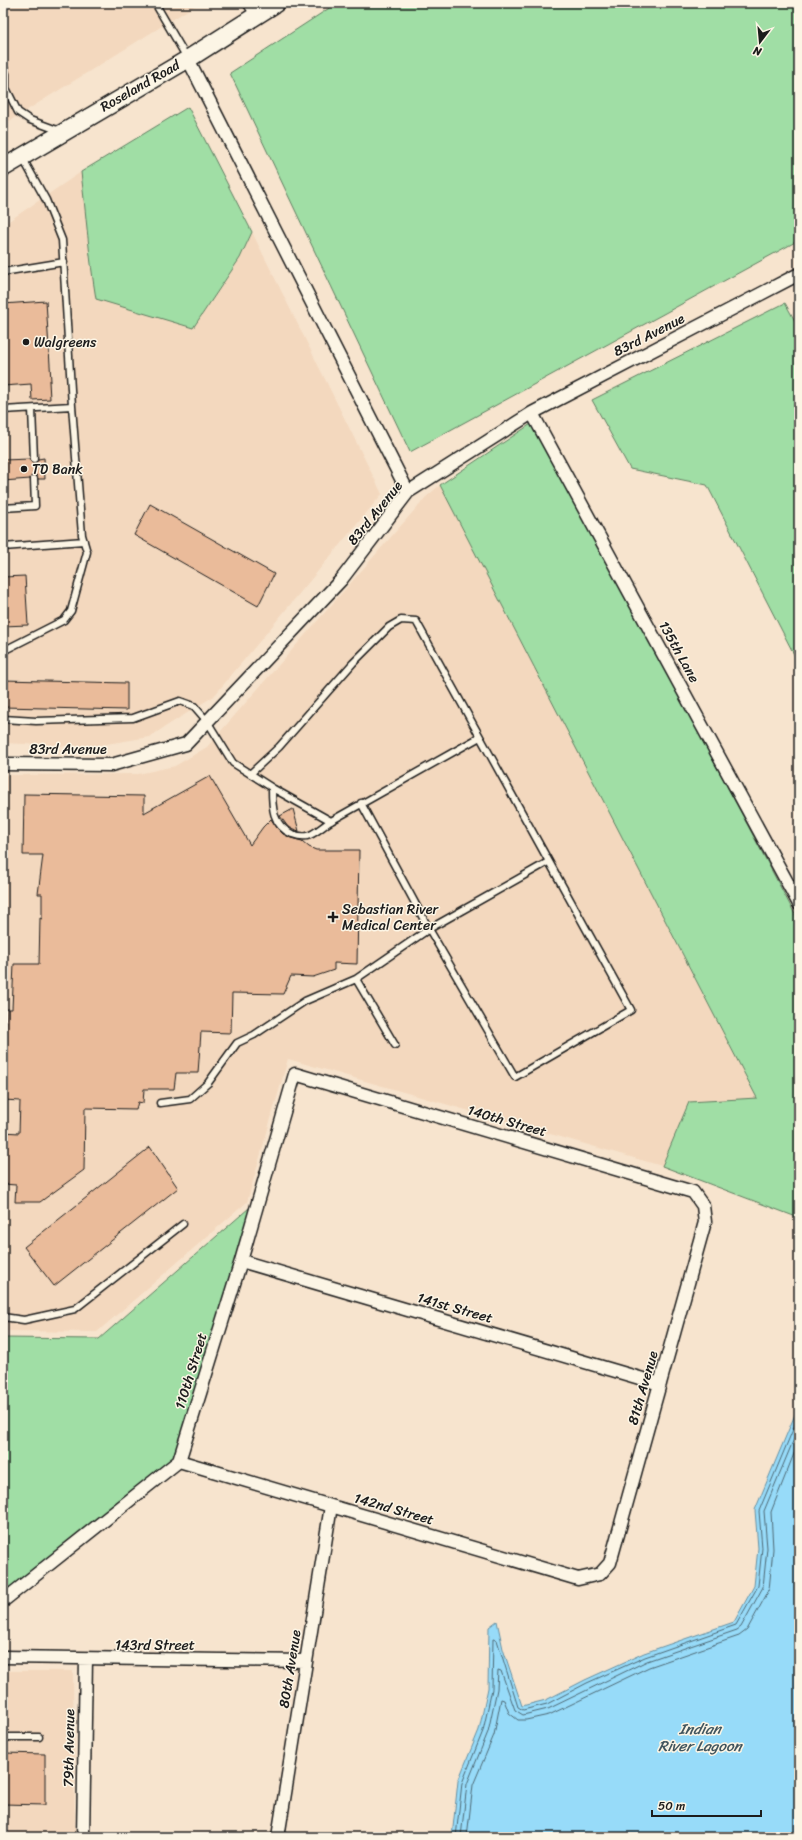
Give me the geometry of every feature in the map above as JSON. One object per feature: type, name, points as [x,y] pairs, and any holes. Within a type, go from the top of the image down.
[{"type":"main road","name":"Roseland Road","points":[[3,168],[188,59],[251,10],[276,3]]},
{"type":"street","points":[[188,59],[408,492]]},
{"type":"street","name":"83rd Avenue","points":[[3,764],[111,765],[186,744],[341,580],[408,492],[532,413],[799,274]]},
{"type":"street","name":"135th Lane","points":[[532,413],[799,904]]},
{"type":"street","name":"140th Street","points":[[295,1074],[693,1192],[703,1206]]},
{"type":"street","name":"110th Street","points":[[179,1461],[241,1261],[295,1074]]},
{"type":"street","name":"81th Avenue","points":[[600,1574],[610,1563],[705,1222],[703,1206]]},
{"type":"street","name":"141st Street","points":[[241,1261],[660,1384]]},
{"type":"street","points":[[3,1613],[4,1600],[179,1461]]},
{"type":"street","name":"142nd Street","points":[[179,1461],[578,1578],[600,1574]]},
{"type":"street","name":"80th Avenue","points":[[278,1837],[331,1506]]},
{"type":"street","name":"143rd Street","points":[[3,1657],[306,1661]]},
{"type":"street","name":"79th Avenue","points":[[83,1837],[86,1659]]},
{"type":"lane","points":[[155,3],[188,59]]},
{"type":"lane","points":[[3,65],[6,74],[4,86],[18,112],[23,117],[62,132]]},
{"type":"lane","points":[[3,651],[64,620],[71,611],[88,552],[84,541],[72,406],[62,240],[46,200],[22,156]]},
{"type":"lane","points":[[3,272],[64,262]]},
{"type":"lane","points":[[3,410],[72,406]]},
{"type":"lane","points":[[32,409],[34,459]]},
{"type":"lane","points":[[3,508],[35,506],[34,479]]},
{"type":"lane","points":[[3,547],[84,541]]},
{"type":"lane","points":[[250,774],[279,747],[353,663],[389,627],[401,620],[416,621],[631,1010],[515,1077],[429,929],[361,804]]},
{"type":"lane","points":[[3,719],[36,721],[133,718],[180,701],[194,706],[207,721],[233,763],[272,788],[331,821]]},
{"type":"lane","points":[[272,788],[272,808],[277,822],[284,830],[295,835],[307,836],[480,737]]},
{"type":"lane","points":[[160,1103],[190,1099],[208,1083],[237,1043],[254,1035],[305,1001],[356,978],[429,929],[548,862]]},
{"type":"lane","points":[[356,978],[395,1045]]},
{"type":"lane","points":[[3,1317],[24,1320],[75,1310],[183,1224]]},
{"type":"lane","points":[[3,1737],[39,1737]]},
{"type":"shaded area","points":[[3,3],[199,3],[3,125]]},
{"type":"shaded area","points":[[81,172],[87,216],[90,267],[193,328],[240,258],[252,232],[382,494],[214,696],[149,737],[88,747],[3,743],[3,225]]},
{"type":"shaded area","name":"Sebastian River Medical Center","points":[[440,485],[757,1099],[689,1102],[662,1166],[288,1059],[247,1202],[97,1332],[3,1331],[3,775],[138,774],[175,766],[207,747],[426,497]]},
{"type":"shaded area","points":[[3,1671],[73,1671],[75,1837],[3,1837]]},
{"type":"green space","points":[[337,3],[799,3],[799,240],[410,452],[230,73]]},
{"type":"green space","points":[[188,107],[252,232],[240,258],[193,328],[96,299],[89,251],[81,172]]},
{"type":"green space","points":[[785,303],[799,328],[799,664],[707,485],[630,469],[592,400]]},
{"type":"green space","points":[[534,422],[799,922],[799,1218],[662,1166],[689,1102],[757,1098],[440,485]]},
{"type":"green space","points":[[249,1208],[246,1237],[182,1456],[3,1593],[3,1338],[99,1339]]},
{"type":"water","name":"Indian River Lagoon","points":[[799,1405],[799,1837],[452,1837],[458,1781],[479,1730],[488,1688],[489,1627],[497,1621],[503,1649],[522,1706],[546,1700],[644,1653],[734,1622],[754,1586],[758,1548],[755,1510]]},
{"type":"building","name":"Walgreens","points":[[46,301],[51,381],[49,381],[50,399],[32,400],[31,384],[3,386],[3,304]]},
{"type":"building","name":"TD Bank","points":[[44,458],[45,479],[38,479],[36,475],[33,475],[30,479],[3,481],[3,460],[30,459],[32,463],[35,463],[38,459]]},
{"type":"building","points":[[150,504],[274,574],[258,606],[134,535]]},
{"type":"building","points":[[25,576],[28,625],[3,626],[3,577]]},
{"type":"building","points":[[3,680],[127,683],[127,710],[3,707]]},
{"type":"building","points":[[210,776],[250,845],[271,819],[283,834],[302,841],[309,847],[316,850],[359,850],[357,964],[334,963],[334,970],[313,977],[291,976],[283,994],[232,993],[231,1033],[201,1032],[198,1073],[176,1073],[174,1089],[144,1089],[143,1103],[138,1102],[136,1109],[85,1108],[84,1170],[40,1202],[15,1202],[16,1185],[3,1184],[3,1132],[19,1133],[20,1101],[4,1100],[7,1009],[12,1009],[14,964],[39,964],[40,918],[42,919],[42,894],[38,894],[43,855],[23,855],[24,794],[144,796],[144,813]]},
{"type":"building","points":[[293,809],[299,831],[288,827],[280,816]]},
{"type":"building","points":[[150,1147],[178,1188],[54,1286],[24,1247]]},
{"type":"building","points":[[3,1753],[45,1754],[45,1805],[3,1804]]},
{"type":"place","name":"Walgreens","points":[[26,342]]},
{"type":"place","name":"TD Bank","points":[[24,469]]},
{"type":"place","name":"Sebastian River Medical Center","points":[[333,917]]}]
